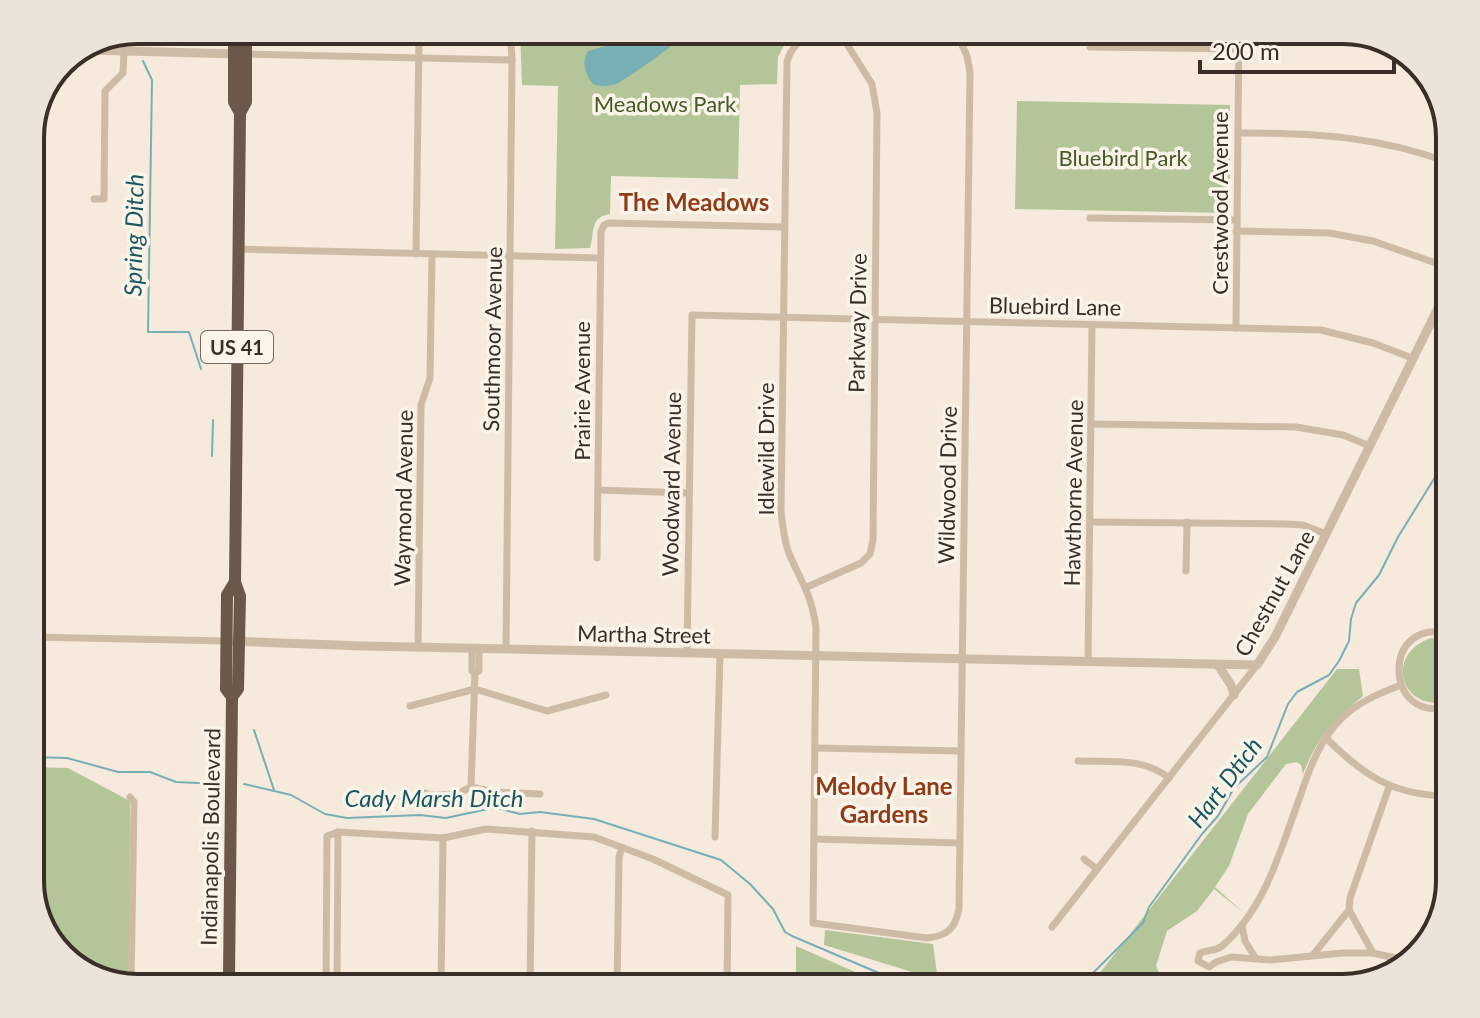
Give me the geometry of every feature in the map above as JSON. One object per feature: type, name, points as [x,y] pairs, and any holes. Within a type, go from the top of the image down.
[{"type":"highway","name":"Indianapolis Boulevard","points":[[238,44],[240,54]]},
{"type":"highway","name":"Indianapolis Boulevard","points":[[228,974],[232,697],[238,689],[227,595],[235,582],[240,113],[234,102],[242,44]]},
{"type":"street","points":[[416,254],[419,44]]},
{"type":"street","name":"Southmoor Avenue","points":[[506,649],[511,44]]},
{"type":"street","name":"Idlewild Drive","points":[[795,44],[789,51],[787,62],[781,512],[789,555],[807,587],[813,608],[817,655],[813,923],[927,938],[941,936]]},
{"type":"street","name":"Parkway Drive","points":[[807,587],[861,563],[870,554],[873,540],[877,113],[872,84],[847,44]]},
{"type":"street","name":"Wildwood Drive","points":[[941,936],[951,930],[959,909],[970,72],[961,44]]},
{"type":"street","name":"Crestwood Avenue","points":[[1236,328],[1238,44]]},
{"type":"street","points":[[1090,47],[1238,49]]},
{"type":"street","points":[[103,50],[512,60]]},
{"type":"street","points":[[94,199],[104,199],[105,91],[123,73],[124,51]]},
{"type":"street","points":[[1238,133],[1312,133],[1357,138],[1398,146],[1436,158]]},
{"type":"street","points":[[1090,218],[1236,220]]},
{"type":"street","name":"Prairie Avenue","points":[[597,558],[600,258],[604,225],[784,227]]},
{"type":"street","points":[[1236,231],[1329,233],[1373,241],[1436,263]]},
{"type":"street","points":[[238,249],[600,258]]},
{"type":"street","name":"Waymond Avenue","points":[[418,648],[421,405],[430,378],[432,254]]},
{"type":"street","name":"Chestnut Lane","points":[[1052,927],[1234,695],[1275,637],[1436,311]]},
{"type":"street","name":"Bluebird Lane","points":[[692,315],[1334,333],[1412,358]]},
{"type":"street","name":"Woodward Avenue","points":[[687,653],[692,315]]},
{"type":"street","name":"Hawthorne Avenue","points":[[1088,662],[1092,325]]},
{"type":"street","points":[[1092,424],[1296,427],[1343,435],[1370,446]]},
{"type":"street","points":[[598,490],[689,493]]},
{"type":"street","points":[[1090,522],[1286,524],[1303,525],[1326,534]]},
{"type":"street","points":[[1186,571],[1187,522]]},
{"type":"street","points":[[1436,634],[1420,635],[1408,644],[1398,663],[1401,685],[1413,701],[1436,708]]},
{"type":"street","name":"Martha Street","points":[[44,637],[1257,665]]},
{"type":"street","points":[[471,787],[475,673],[479,671],[476,649]]},
{"type":"street","points":[[715,837],[720,654]]},
{"type":"street","points":[[1218,665],[1234,695]]},
{"type":"street","points":[[1395,958],[1373,953],[1270,960],[1231,957],[1209,967],[1198,961],[1200,953],[1221,947],[1242,926],[1270,877],[1310,768],[1339,720],[1355,706],[1401,685]]},
{"type":"street","points":[[410,706],[475,689],[547,711],[606,695]]},
{"type":"street","points":[[1326,738],[1350,763],[1389,787],[1436,795]]},
{"type":"street","points":[[815,748],[961,751]]},
{"type":"street","points":[[1078,761],[1143,764],[1169,778]]},
{"type":"street","points":[[418,791],[432,795],[457,794],[471,787],[495,792],[540,794]]},
{"type":"street","points":[[1313,955],[1349,910],[1350,898],[1389,787]]},
{"type":"street","points":[[130,797],[134,802],[131,974]]},
{"type":"street","points":[[326,974],[327,836],[338,832],[443,838],[486,829],[594,837],[728,895],[727,974]]},
{"type":"street","points":[[530,974],[532,831]]},
{"type":"street","points":[[337,974],[338,832]]},
{"type":"street","points":[[441,974],[443,838]]},
{"type":"street","points":[[814,839],[960,843]]},
{"type":"street","points":[[617,974],[619,857],[622,847]]},
{"type":"street","points":[[1084,859],[1097,869]]},
{"type":"street","points":[[1349,910],[1373,953]]},
{"type":"street","points":[[1242,926],[1245,941],[1255,957]]},
{"type":"green space","name":"Meadows Park","points":[[521,44],[785,44],[778,57],[777,84],[740,85],[738,179],[611,176],[610,214],[596,222],[590,248],[555,249],[558,86],[522,85]]},
{"type":"green space","name":"Bluebird Park","points":[[1017,101],[1230,105],[1230,213],[1015,209]]},
{"type":"green space","points":[[1436,639],[1436,703],[1420,699],[1410,691],[1404,680],[1403,668],[1407,656],[1416,646]]},
{"type":"green space","points":[[1337,669],[1359,669],[1363,696],[1327,730],[1303,774],[1297,762],[1286,764],[1248,814],[1229,866],[1215,887],[1244,913],[1214,889],[1197,911],[1167,931],[1156,966],[1160,974],[1099,974]]},
{"type":"green space","points":[[44,767],[68,768],[130,801],[129,973],[101,967],[85,958],[67,942],[51,917],[44,887]]},
{"type":"green space","points":[[825,930],[933,944],[937,974],[919,974],[824,945]]},
{"type":"green space","points":[[796,946],[860,974],[796,974]]},
{"type":"water","points":[[613,44],[673,44],[618,83],[606,86],[593,84],[588,76],[585,59],[588,51]]},
{"type":"waterway","name":"Spring Ditch","points":[[143,61],[152,80],[148,332],[189,332],[201,369]]},
{"type":"waterway","name":"Spring Ditch","points":[[212,456],[213,420]]},
{"type":"waterway","name":"Hart Dtich","points":[[1092,974],[1143,923],[1149,907],[1218,816],[1234,788],[1267,757],[1288,704],[1297,692],[1329,675],[1339,661],[1349,641],[1356,603],[1379,575],[1398,537],[1436,476]]},
{"type":"waterway","name":"Spring Ditch","points":[[254,730],[274,790]]},
{"type":"waterway","name":"Cady Marsh Ditch","points":[[44,757],[67,758],[118,772],[150,772],[176,782],[220,784]]},
{"type":"waterway","name":"Cady Marsh Ditch","points":[[244,784],[291,795],[325,814],[347,818],[420,815],[446,818],[501,809],[520,814],[540,812],[594,819],[721,860],[750,884],[773,909],[785,932],[881,974]]},
{"type":"district","name":"The Meadows","points":[[694,201]]},
{"type":"district","name":"Melody Lane Gardens","points":[[884,799]]}]
